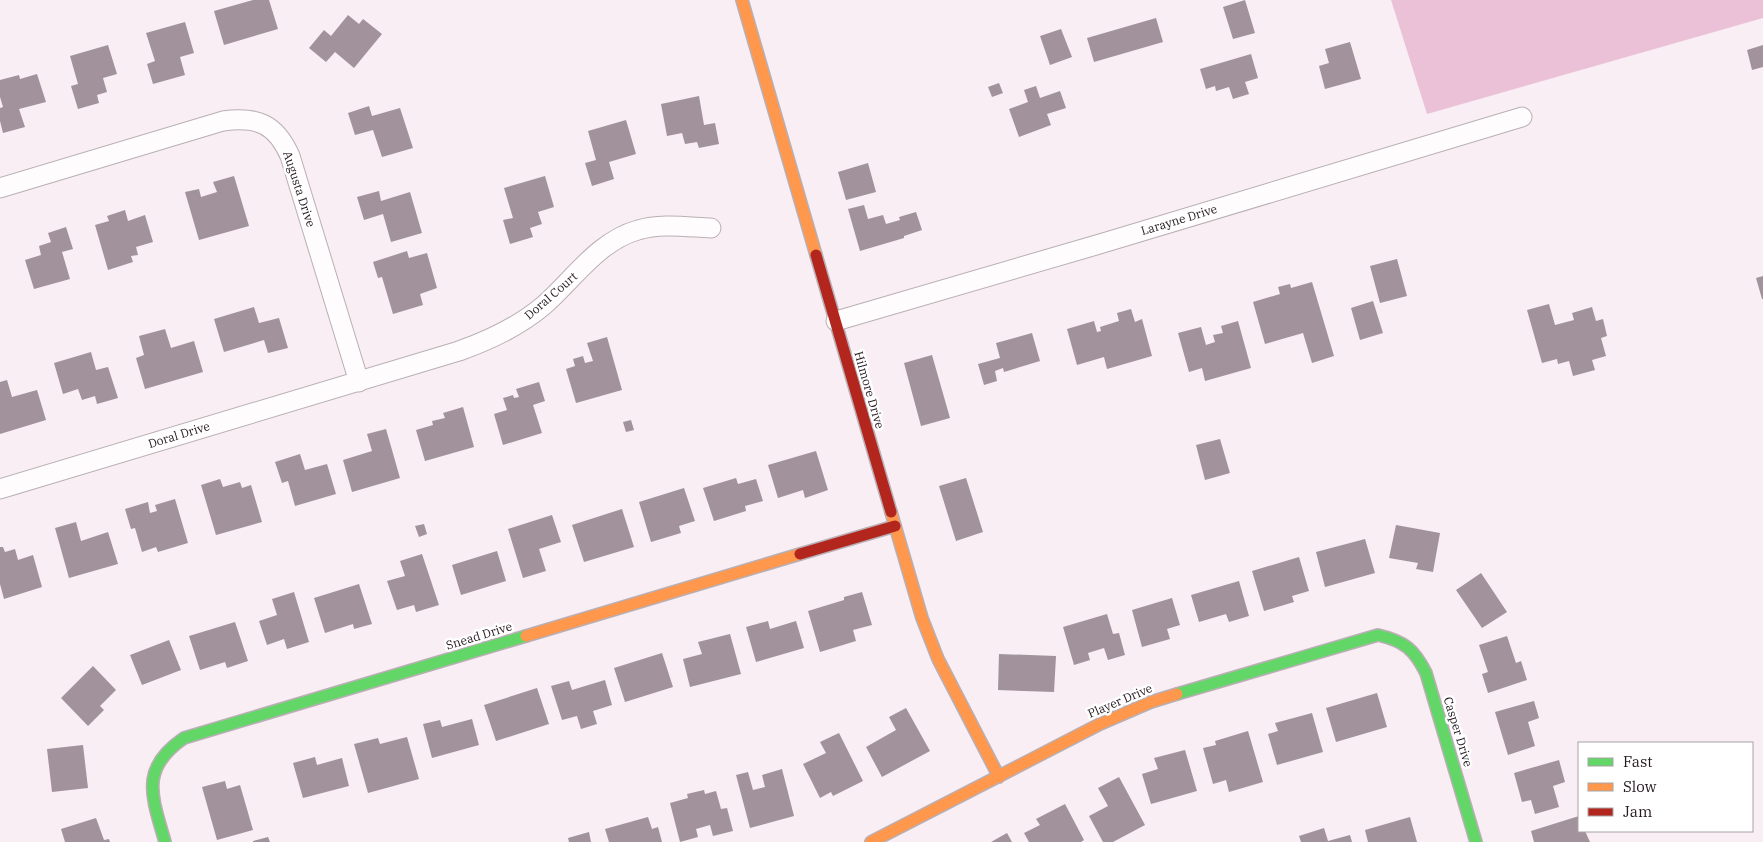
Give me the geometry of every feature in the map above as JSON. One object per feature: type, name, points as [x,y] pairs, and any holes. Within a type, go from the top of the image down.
[{"type":"street","name":"Hilmore Drive","points":[[742,0],[922,618],[932,645],[999,777]]},
{"type":"street","name":"Larayne Drive","points":[[836,320],[1103,243],[1522,117]]},
{"type":"street","name":"Augusta Drive","points":[[0,188],[223,121],[247,119],[264,124],[277,133],[285,143],[290,156],[358,382]]},
{"type":"street","name":"Doral Court","points":[[358,382],[459,351],[485,342],[509,330],[544,305],[597,254],[622,237],[637,230],[654,226],[711,228]]},
{"type":"street","name":"Doral Drive","points":[[0,489],[358,382]]},
{"type":"street","name":"Snead Drive","points":[[165,842],[152,793],[152,780],[155,769],[166,751],[184,738],[895,526]]},
{"type":"street","name":"Player Drive","points":[[871,842],[1100,724],[1151,702],[1368,637],[1378,635],[1397,640]]},
{"type":"street","name":"Casper Drive","points":[[1397,640],[1414,650],[1426,673],[1476,842]]},
{"type":"shaded area","points":[[1391,0],[1763,0],[1763,18],[1427,114]]},
{"type":"building","points":[[253,0],[269,0],[278,29],[224,45],[214,11]]},
{"type":"building","points":[[1245,0],[1255,33],[1233,39],[1223,7]]},
{"type":"building","points":[[348,15],[359,24],[363,19],[382,34],[354,68],[335,52],[326,62],[309,48],[324,30],[331,36]]},
{"type":"building","points":[[1156,18],[1163,42],[1094,62],[1087,38]]},
{"type":"building","points":[[185,22],[194,53],[180,57],[185,75],[153,84],[147,64],[155,61],[146,33]]},
{"type":"building","points":[[1061,29],[1072,57],[1050,65],[1040,36]]},
{"type":"building","points":[[1350,42],[1361,79],[1325,89],[1319,66],[1329,63],[1325,49]]},
{"type":"building","points":[[108,45],[117,74],[103,78],[107,92],[97,95],[99,103],[78,109],[71,86],[78,84],[70,56]]},
{"type":"building","points":[[1763,45],[1763,67],[1752,70],[1747,50]]},
{"type":"building","points":[[1251,54],[1258,78],[1245,82],[1249,94],[1233,99],[1229,87],[1216,91],[1215,86],[1206,89],[1200,69]]},
{"type":"building","points":[[37,74],[46,102],[19,109],[25,127],[3,133],[0,121],[0,108],[3,107],[0,97],[0,80],[19,75],[20,79]]},
{"type":"building","points":[[999,83],[1003,93],[992,97],[988,87]]},
{"type":"building","points":[[1036,86],[1040,98],[1060,91],[1066,108],[1047,114],[1051,125],[1019,137],[1009,109],[1028,102],[1024,90]]},
{"type":"building","points":[[699,96],[704,125],[715,123],[719,144],[699,148],[697,142],[685,144],[682,133],[667,136],[661,104]]},
{"type":"building","points":[[369,106],[372,116],[400,108],[413,148],[382,157],[373,130],[355,135],[348,113]]},
{"type":"building","points":[[626,120],[636,154],[609,162],[614,179],[592,186],[585,163],[596,160],[588,131]]},
{"type":"building","points":[[868,163],[876,192],[846,200],[838,172]]},
{"type":"building","points":[[234,176],[249,226],[199,240],[185,192],[199,189],[201,197],[217,192],[213,182]]},
{"type":"building","points":[[545,176],[554,207],[538,212],[542,224],[530,228],[533,237],[510,244],[503,220],[513,218],[504,188]]},
{"type":"building","points":[[379,191],[381,201],[410,192],[422,233],[391,242],[383,214],[364,220],[357,197]]},
{"type":"building","points":[[864,205],[868,219],[883,215],[886,224],[900,220],[899,217],[916,212],[922,230],[904,236],[904,238],[860,251],[848,209]]},
{"type":"building","points":[[125,210],[128,221],[145,215],[153,242],[136,247],[138,255],[131,256],[133,262],[108,270],[95,225],[109,221],[107,216]]},
{"type":"building","points":[[66,227],[73,249],[62,252],[70,279],[34,289],[25,260],[41,255],[39,246],[51,242],[48,233]]},
{"type":"building","points":[[407,251],[409,258],[427,253],[437,288],[420,294],[423,305],[393,314],[382,277],[378,278],[373,262]]},
{"type":"building","points":[[1397,259],[1407,296],[1380,303],[1370,266]]},
{"type":"building","points":[[1763,276],[1763,299],[1762,299],[1756,278]]},
{"type":"building","points":[[1312,282],[1334,356],[1312,363],[1303,333],[1265,344],[1253,302],[1280,294],[1278,287],[1290,284],[1291,288]]},
{"type":"building","points":[[1373,301],[1383,333],[1360,340],[1351,308]]},
{"type":"building","points":[[1549,304],[1555,325],[1574,320],[1572,313],[1592,307],[1596,321],[1603,319],[1607,336],[1601,338],[1606,356],[1592,360],[1595,370],[1573,376],[1569,361],[1558,364],[1557,359],[1542,363],[1527,310]]},
{"type":"building","points":[[254,307],[259,323],[279,318],[288,348],[268,353],[264,340],[224,352],[214,319]]},
{"type":"building","points":[[1131,309],[1135,322],[1142,319],[1152,356],[1107,369],[1104,357],[1077,365],[1067,329],[1094,321],[1097,332],[1101,331],[1100,327],[1119,321],[1117,313]]},
{"type":"building","points":[[1238,321],[1251,368],[1205,381],[1202,368],[1189,372],[1178,333],[1201,327],[1206,345],[1215,342],[1213,335],[1223,333],[1221,326]]},
{"type":"building","points":[[165,329],[171,348],[194,341],[203,372],[145,389],[136,358],[144,355],[139,336]]},
{"type":"building","points":[[1032,333],[1040,361],[1004,372],[1003,368],[995,371],[997,381],[984,385],[978,364],[1000,358],[996,343]]},
{"type":"building","points":[[607,337],[622,390],[576,403],[566,369],[575,366],[573,359],[583,356],[585,363],[593,361],[587,343]]},
{"type":"building","points":[[91,352],[96,370],[108,367],[118,398],[97,404],[95,396],[82,400],[78,389],[63,394],[54,363]]},
{"type":"building","points":[[932,355],[950,418],[921,426],[904,363]]},
{"type":"building","points":[[7,380],[12,397],[37,390],[46,420],[0,434],[0,382]]},
{"type":"building","points":[[539,382],[545,401],[533,405],[542,433],[503,445],[494,414],[507,410],[503,398],[513,395],[514,398],[519,397],[516,389]]},
{"type":"building","points":[[463,407],[474,447],[425,461],[416,430],[433,425],[432,421],[445,418],[443,413]]},
{"type":"building","points":[[631,420],[634,430],[626,432],[623,422]]},
{"type":"building","points":[[386,429],[400,478],[352,492],[343,460],[372,451],[367,434]]},
{"type":"building","points":[[1220,439],[1230,473],[1205,480],[1196,445]]},
{"type":"building","points":[[816,451],[828,490],[805,498],[803,490],[778,498],[768,465]]},
{"type":"building","points":[[300,454],[305,470],[327,464],[336,494],[295,506],[288,481],[282,483],[275,462]]},
{"type":"building","points":[[736,478],[738,484],[756,479],[763,501],[745,506],[746,511],[714,521],[703,488]]},
{"type":"building","points":[[966,478],[983,532],[956,541],[939,486]]},
{"type":"building","points":[[220,479],[223,487],[240,482],[242,488],[251,485],[262,522],[216,535],[201,485]]},
{"type":"building","points":[[684,488],[695,521],[679,526],[681,533],[651,542],[639,502]]},
{"type":"building","points":[[175,499],[188,543],[158,552],[156,547],[142,552],[135,528],[131,529],[125,509],[148,502],[150,513],[157,511],[155,505]]},
{"type":"building","points":[[622,509],[634,547],[584,562],[572,525]]},
{"type":"building","points":[[552,515],[561,542],[539,549],[546,571],[523,578],[508,529]]},
{"type":"building","points":[[76,522],[81,541],[108,532],[118,564],[69,578],[55,528]]},
{"type":"building","points":[[424,524],[427,534],[419,537],[415,526]]},
{"type":"building","points":[[1396,525],[1440,533],[1433,572],[1416,569],[1418,563],[1389,558]]},
{"type":"building","points":[[1365,539],[1375,573],[1325,587],[1316,552]]},
{"type":"building","points":[[0,547],[3,547],[5,552],[15,549],[18,560],[33,555],[42,587],[4,599],[0,584]]},
{"type":"building","points":[[497,551],[506,581],[461,595],[452,565]]},
{"type":"building","points":[[422,554],[439,605],[416,612],[414,605],[397,610],[387,581],[405,576],[400,561]]},
{"type":"building","points":[[1299,557],[1309,591],[1292,596],[1294,602],[1264,611],[1252,571]]},
{"type":"building","points":[[1481,573],[1507,612],[1482,628],[1456,590]]},
{"type":"building","points":[[1239,581],[1249,616],[1229,622],[1226,614],[1199,622],[1191,595]]},
{"type":"building","points":[[359,584],[372,624],[354,629],[353,624],[325,633],[314,598]]},
{"type":"building","points":[[294,592],[309,642],[287,649],[284,639],[267,645],[259,621],[277,615],[272,599]]},
{"type":"building","points":[[862,592],[872,625],[853,630],[856,641],[820,652],[808,611],[844,600],[844,597]]},
{"type":"building","points":[[1172,598],[1180,625],[1167,629],[1170,639],[1142,647],[1132,610]]},
{"type":"building","points":[[1107,614],[1113,634],[1119,633],[1125,655],[1108,660],[1104,648],[1088,653],[1090,660],[1074,665],[1063,627]]},
{"type":"building","points":[[768,621],[770,629],[796,621],[804,648],[756,662],[746,627]]},
{"type":"building","points":[[235,622],[248,661],[227,668],[225,662],[200,670],[189,636]]},
{"type":"building","points":[[730,634],[741,674],[690,687],[683,659],[702,654],[698,642]]},
{"type":"building","points":[[1507,636],[1516,663],[1521,661],[1527,680],[1488,693],[1482,674],[1488,672],[1479,645]]},
{"type":"building","points":[[169,640],[181,670],[142,685],[130,655]]},
{"type":"building","points":[[662,653],[673,687],[625,702],[614,668]]},
{"type":"building","points":[[999,654],[1056,656],[1054,692],[998,690]]},
{"type":"building","points":[[93,666],[116,690],[100,706],[104,710],[88,726],[61,698]]},
{"type":"building","points":[[605,680],[612,705],[593,711],[597,724],[581,729],[577,716],[562,720],[551,686],[569,681],[572,690]]},
{"type":"building","points":[[537,688],[549,724],[496,741],[484,705]]},
{"type":"building","points":[[1377,693],[1387,727],[1336,742],[1326,708]]},
{"type":"building","points":[[1534,701],[1539,718],[1528,722],[1535,746],[1508,755],[1495,712]]},
{"type":"building","points":[[906,708],[930,751],[882,777],[866,747],[896,730],[889,717]]},
{"type":"building","points":[[1312,713],[1323,752],[1277,765],[1268,734],[1278,731],[1275,723]]},
{"type":"building","points":[[472,719],[479,745],[432,758],[423,724],[440,720],[442,727]]},
{"type":"building","points":[[1248,731],[1263,782],[1229,792],[1226,780],[1213,784],[1203,748],[1216,745],[1215,741]]},
{"type":"building","points":[[839,733],[863,781],[833,796],[831,792],[820,798],[803,764],[826,753],[820,742]]},
{"type":"building","points":[[407,737],[419,779],[368,793],[354,744],[378,738],[380,744]]},
{"type":"building","points":[[83,745],[88,788],[52,792],[47,749]]},
{"type":"building","points":[[1185,750],[1197,791],[1151,804],[1142,774],[1158,769],[1154,758]]},
{"type":"building","points":[[315,757],[317,765],[342,758],[349,786],[303,798],[293,763]]},
{"type":"building","points":[[1559,760],[1565,782],[1553,786],[1559,807],[1535,814],[1531,800],[1522,802],[1514,773]]},
{"type":"building","points":[[782,769],[794,816],[750,828],[736,775],[748,772],[753,790],[765,787],[762,775]]},
{"type":"building","points":[[1119,777],[1145,825],[1113,842],[1103,842],[1089,816],[1108,806],[1098,788]]},
{"type":"building","points":[[225,781],[227,789],[240,785],[253,830],[217,840],[202,787]]},
{"type":"building","points":[[704,790],[705,794],[716,791],[721,809],[727,808],[733,831],[713,836],[710,825],[696,829],[698,837],[680,842],[670,803],[688,798],[687,794]]},
{"type":"building","points":[[1065,804],[1084,840],[1081,842],[1029,842],[1024,833],[1040,825],[1036,819]]},
{"type":"building","points":[[1578,816],[1578,832],[1585,832],[1590,842],[1534,842],[1531,831]]},
{"type":"building","points":[[648,817],[652,829],[658,827],[662,842],[609,842],[605,829]]},
{"type":"building","points":[[1410,817],[1417,842],[1368,842],[1365,830]]},
{"type":"building","points":[[96,818],[104,840],[109,839],[110,842],[65,842],[61,829]]},
{"type":"building","points":[[1324,828],[1328,841],[1350,835],[1352,842],[1301,842],[1299,836]]},
{"type":"building","points":[[589,832],[591,842],[569,842],[568,838]]},
{"type":"building","points":[[1007,833],[1012,842],[991,842]]},
{"type":"building","points":[[268,837],[270,842],[253,842],[253,841]]},
{"type":"traffic: fast","points":[[1177,694],[1378,635],[1395,640],[1412,652],[1426,673],[1476,842]]},
{"type":"traffic: fast","points":[[165,842],[153,797],[155,772],[160,761],[170,749],[184,738],[526,636]]},
{"type":"traffic: slow","points":[[742,0],[816,255]]},
{"type":"traffic: slow","points":[[891,512],[922,618],[938,659],[999,777]]},
{"type":"traffic: slow","points":[[526,636],[800,554]]},
{"type":"traffic: slow","points":[[871,842],[1100,724],[1151,702],[1177,694]]},
{"type":"traffic: jam","points":[[816,255],[891,512]]},
{"type":"traffic: jam","points":[[800,554],[895,526]]}]
